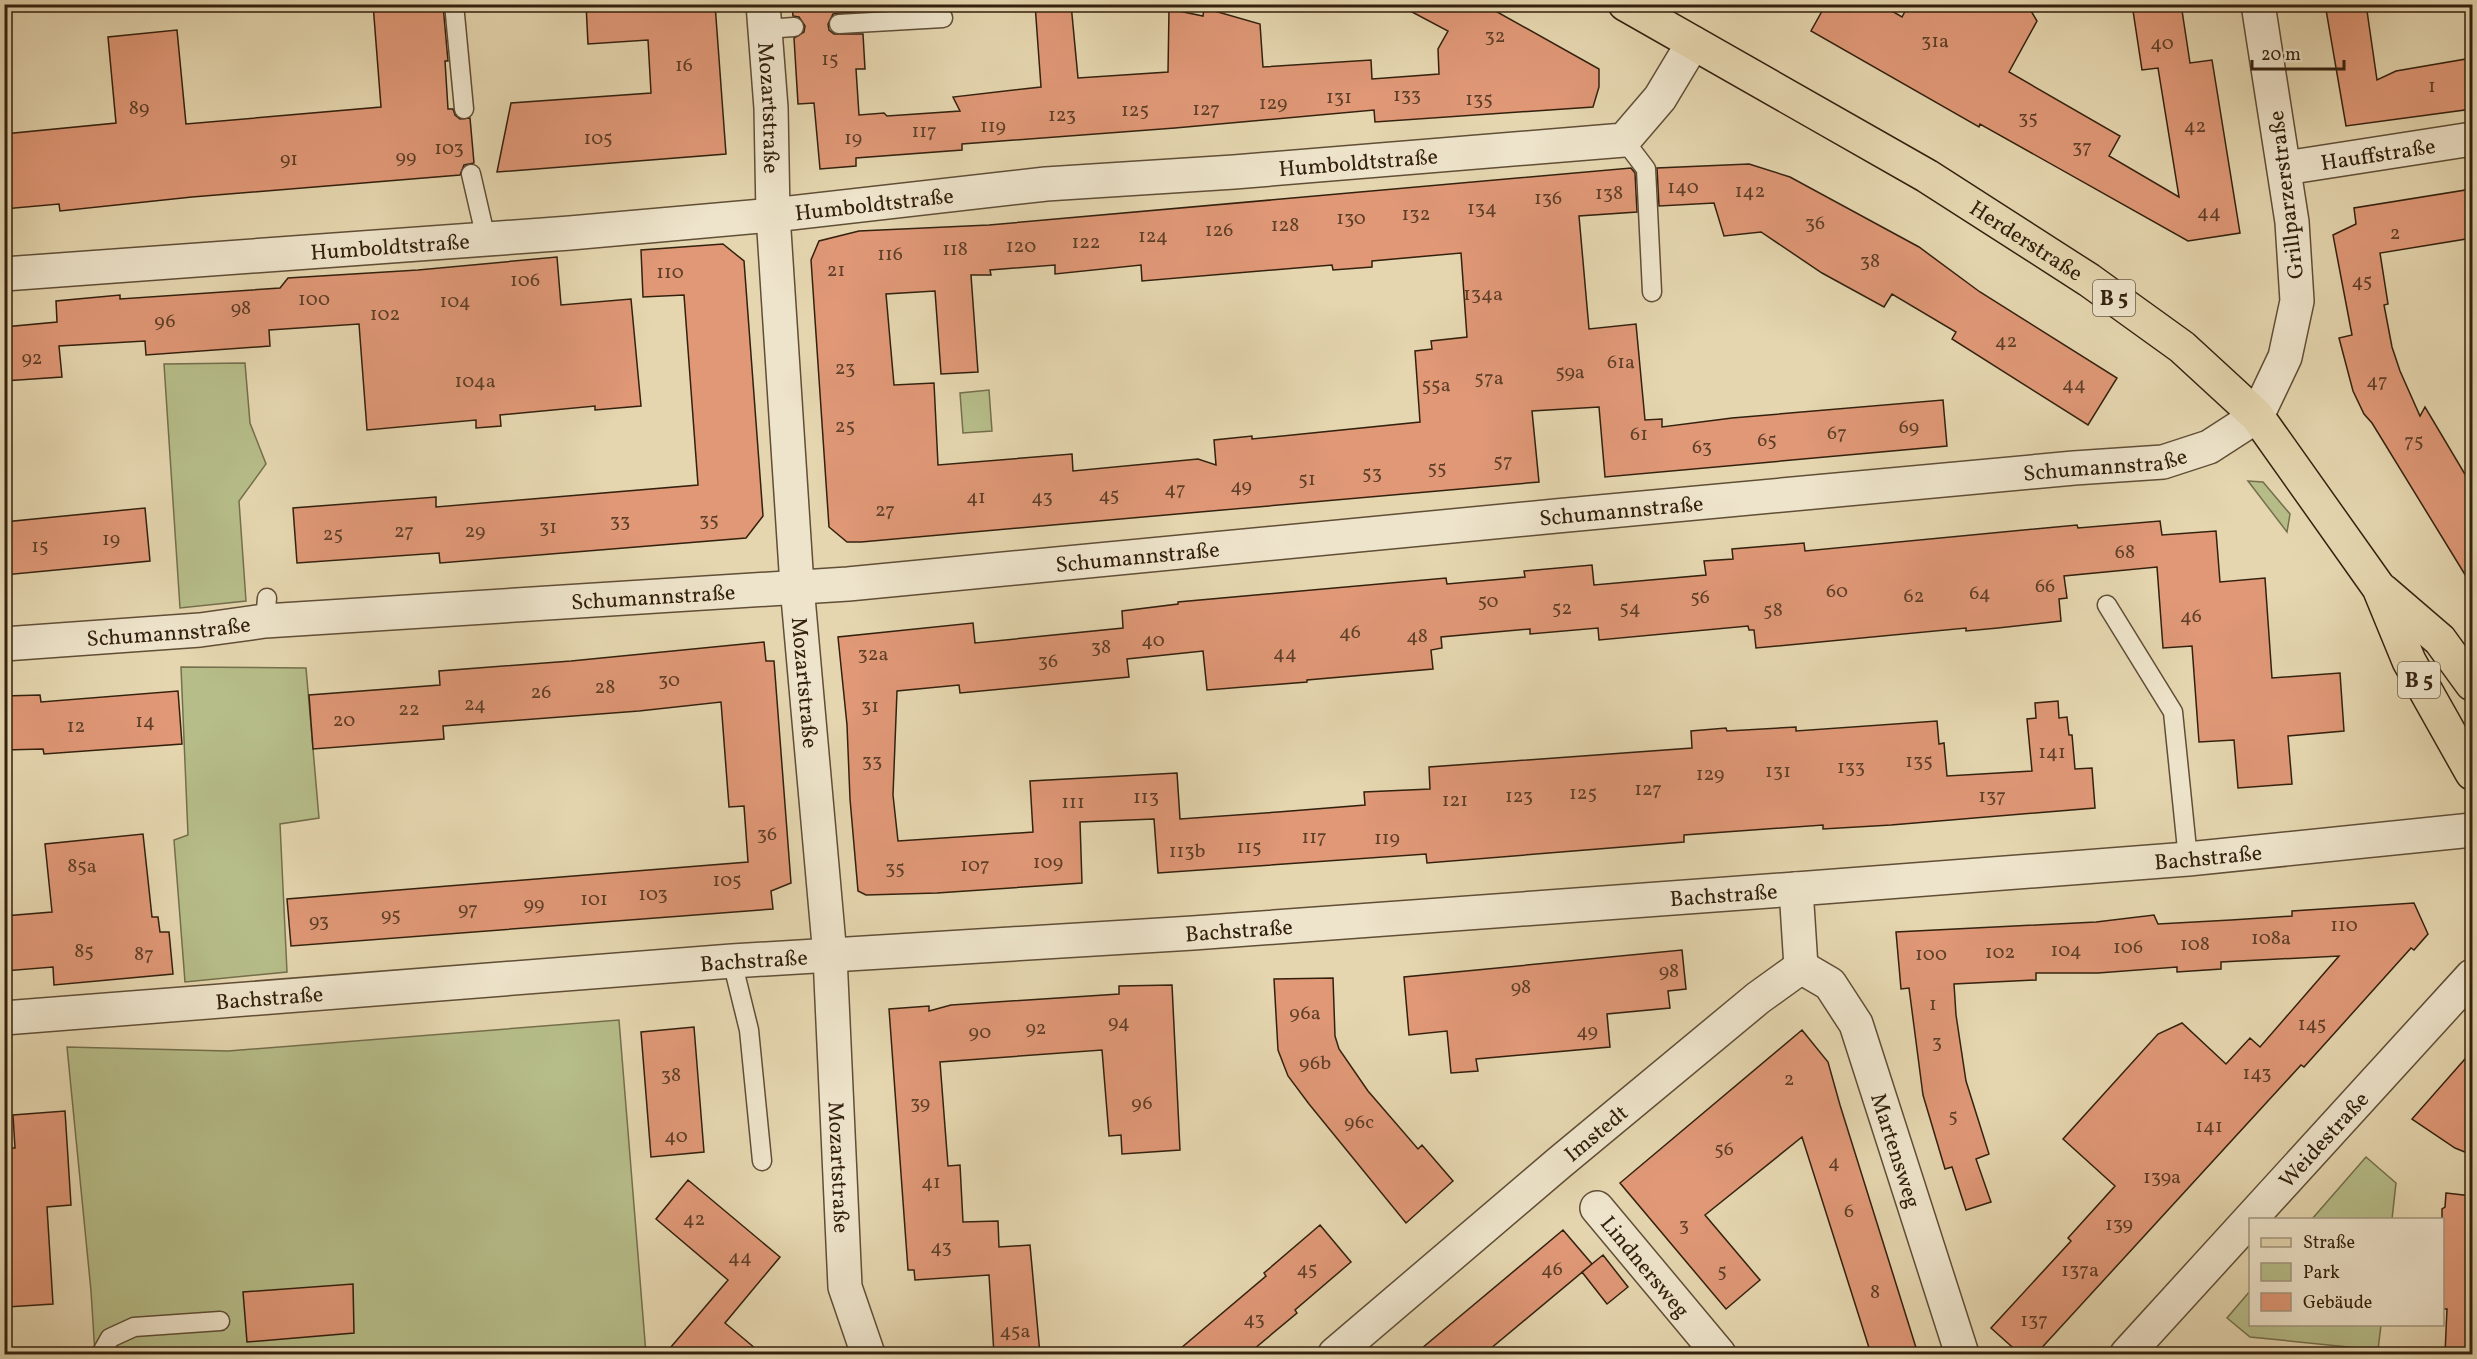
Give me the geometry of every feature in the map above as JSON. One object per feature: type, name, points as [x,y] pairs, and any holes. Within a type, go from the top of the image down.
[{"type":"main road","name":"Herderstraße","points":[[1625,4],[1927,176],[2090,280],[2182,347],[2257,416],[2379,588],[2409,661],[2471,774]]},
{"type":"main road","name":"Herderstraße","points":[[2379,588],[2440,640],[2472,684]]},
{"type":"street","name":"Grillparzerstraße","points":[[2257,416],[2285,357],[2296,300],[2292,222],[2258,4]]},
{"type":"street","name":"Mozartstraße","points":[[774,20],[771,108],[773,215],[797,586],[830,956],[845,1287],[868,1354]]},
{"type":"street","points":[[1624,140],[1660,98],[1693,43]]},
{"type":"street","name":"Hauffstraße","points":[[2285,168],[2472,139]]},
{"type":"street","name":"Humboldtstraße","points":[[4,274],[486,239],[773,215],[1046,184],[1234,172],[1624,140]]},
{"type":"street","name":"Schumannstraße","points":[[4,644],[200,630],[266,609],[848,584],[1662,506],[2073,468],[2163,462],[2209,447],[2257,416]]},
{"type":"street","name":"Bachstraße","points":[[4,1018],[732,961],[1193,933],[1796,889],[2188,859],[2472,830]]},
{"type":"street","points":[[1796,889],[1801,967]]},
{"type":"street","name":"Imstedt","points":[[1335,1354],[1758,998],[1801,967]]},
{"type":"street","name":"Martensweg","points":[[1801,967],[1830,984],[1856,1024],[1962,1354]]},
{"type":"street","name":"Weidestraße","points":[[2251,1218],[2472,976]]},
{"type":"street","name":"Lindnersweg","points":[[1597,1208],[1719,1354]]},
{"type":"street","name":"Weidestraße","points":[[2127,1354],[2249,1220]]},
{"type":"lane","points":[[454,4],[464,109]]},
{"type":"lane","points":[[839,24],[943,18]]},
{"type":"lane","points":[[1624,140],[1646,169],[1652,292]]},
{"type":"lane","points":[[471,174],[486,239]]},
{"type":"lane","points":[[2107,605],[2173,712],[2188,859]]},
{"type":"lane","points":[[732,961],[749,1030],[762,1161]]},
{"type":"lane","points":[[101,1354],[110,1338],[134,1327],[220,1321]]},
{"type":"green space","points":[[245,363],[250,423],[266,464],[239,501],[246,601],[180,608],[164,364]]},
{"type":"green space","points":[[989,390],[992,431],[963,433],[960,393]]},
{"type":"green space","points":[[2248,481],[2263,482],[2290,514],[2287,532]]},
{"type":"green space","points":[[181,667],[306,668],[319,818],[280,824],[287,972],[185,982],[174,840],[188,835]]},
{"type":"green space","points":[[619,1020],[646,1354],[95,1354],[67,1047],[228,1051]]},
{"type":"green space","points":[[2366,1157],[2396,1183],[2392,1218],[2313,1218]]},
{"type":"green space","points":[[2249,1292],[2249,1326],[2381,1326],[2378,1350],[2250,1337],[2227,1318]]},
{"type":"building","points":[[373,4],[415,4],[415,8],[443,5],[448,61],[445,61],[448,109],[453,109],[455,115],[460,119],[470,118],[474,163],[464,165],[460,175],[192,197],[60,211],[59,204],[4,209],[4,134],[116,123],[108,37],[177,30],[186,124],[381,107]]},
{"type":"building","points":[[586,4],[715,4],[726,154],[497,172],[511,103],[651,93],[648,40],[588,44]]},
{"type":"building","points":[[792,4],[861,4],[862,11],[833,14],[828,24],[829,30],[834,34],[863,34],[865,69],[856,69],[859,115],[884,113],[887,116],[960,111],[953,97],[1041,87],[1035,4],[1071,4],[1078,78],[1168,72],[1169,9],[1203,16],[1204,8],[1260,24],[1263,67],[1371,60],[1372,79],[1439,74],[1438,49],[1448,31],[1397,4],[1483,4],[1599,69],[1599,87],[1593,107],[1375,122],[1374,110],[962,144],[962,150],[856,158],[856,166],[820,169],[814,103],[798,104],[794,38],[804,32],[805,26],[799,17],[793,16]]},
{"type":"building","points":[[1826,4],[1880,4],[1902,17],[1909,4],[2027,4],[2037,21],[2009,72],[2120,136],[2109,156],[2179,197],[2158,68],[2142,70],[2132,4],[2181,4],[2190,63],[2212,60],[2240,233],[2188,241],[1980,124],[1979,127],[1811,31]]},
{"type":"building","points":[[2325,4],[2366,4],[2377,80],[2396,71],[2472,58],[2472,109],[2346,126]]},
{"type":"building","points":[[1749,164],[1790,177],[1919,247],[1980,292],[2117,378],[2088,425],[1952,339],[1956,332],[1892,294],[1884,307],[1822,273],[1761,232],[1724,236],[1714,203],[1659,206],[1657,168]]},
{"type":"building","points":[[1631,168],[1635,173],[1637,212],[1579,216],[1589,329],[1636,324],[1645,420],[1662,419],[1662,427],[1732,418],[1943,400],[1947,446],[1605,477],[1599,407],[1532,411],[1539,482],[847,542],[829,527],[811,260],[819,241],[859,231],[989,225]],"holes":[[[1461,253],[1467,337],[1431,341],[1432,349],[1415,351],[1420,422],[1252,439],[1252,436],[1214,440],[1216,465],[1198,459],[1073,471],[1072,454],[938,465],[934,383],[894,385],[886,294],[935,291],[941,374],[978,372],[971,275],[991,275],[990,270],[1055,265],[1055,274],[1141,265],[1142,281],[1332,265],[1333,270],[1372,267],[1372,261]]]},
{"type":"building","points":[[2472,189],[2472,238],[2380,253],[2388,304],[2384,305],[2392,347],[2400,371],[2420,416],[2425,407],[2472,486],[2472,586],[2372,423],[2364,414],[2353,391],[2339,338],[2352,335],[2333,235],[2356,224],[2354,208]]},
{"type":"building","points":[[723,244],[744,261],[763,516],[746,538],[440,563],[439,553],[297,563],[293,508],[436,497],[436,507],[698,485],[684,295],[643,297],[641,250]]},
{"type":"building","points":[[557,257],[561,305],[631,299],[641,406],[595,410],[595,406],[500,415],[501,426],[476,428],[476,420],[367,430],[359,324],[269,330],[270,346],[146,355],[145,341],[59,346],[62,377],[4,381],[4,327],[57,322],[56,301],[120,295],[120,299],[280,288],[288,278],[418,270]]},
{"type":"building","points":[[145,508],[150,561],[4,575],[4,522]]},
{"type":"building","points":[[2160,521],[2162,535],[2216,531],[2220,582],[2265,578],[2272,678],[2340,673],[2344,731],[2288,736],[2292,784],[2238,788],[2234,740],[2199,742],[2192,646],[2163,648],[2157,567],[2064,576],[2067,598],[2059,599],[2061,621],[1998,628],[1966,631],[1966,628],[1756,648],[1754,630],[1749,630],[1748,626],[1599,640],[1598,628],[1530,634],[1530,629],[1441,637],[1442,648],[1431,650],[1433,669],[1307,680],[1307,682],[1207,690],[1203,651],[1127,659],[1129,677],[960,693],[959,685],[897,691],[893,795],[898,841],[1033,832],[1030,781],[1177,773],[1180,819],[1278,812],[1365,805],[1364,792],[1430,789],[1429,767],[1692,748],[1691,731],[1726,728],[1727,731],[1796,727],[1796,731],[1937,721],[1939,744],[1944,743],[1947,776],[2032,771],[2027,719],[2036,718],[2035,703],[2058,701],[2059,718],[2067,717],[2069,735],[2072,735],[2075,769],[2092,768],[2095,808],[1891,825],[1823,829],[1823,825],[1684,835],[1684,842],[1427,863],[1426,854],[1158,873],[1154,819],[1080,822],[1082,883],[937,893],[866,895],[858,891],[850,799],[847,725],[838,637],[973,623],[975,643],[1123,628],[1122,611],[1178,604],[1178,602],[1446,578],[1447,584],[1525,577],[1524,571],[1592,565],[1594,585],[1706,575],[1704,561],[1733,559],[1732,549],[1804,543],[1805,551],[2077,525],[2078,528]]},
{"type":"building","points":[[764,642],[766,661],[774,661],[791,883],[771,891],[773,909],[291,946],[287,899],[748,862],[744,806],[729,807],[721,702],[639,711],[443,726],[444,739],[313,749],[309,695],[440,685],[439,671]]},
{"type":"building","points":[[178,691],[182,744],[44,754],[43,749],[4,750],[4,696],[40,695],[41,702]]},
{"type":"building","points":[[143,834],[152,917],[158,917],[160,932],[169,932],[173,974],[54,985],[53,967],[4,971],[4,916],[52,912],[45,844]]},
{"type":"building","points":[[2414,903],[2428,934],[2414,950],[2411,948],[2304,1067],[2301,1065],[2036,1354],[2020,1354],[1991,1328],[2071,1241],[2068,1238],[2115,1186],[2063,1139],[2158,1034],[2182,1023],[2226,1064],[2250,1038],[2260,1047],[2339,956],[2221,962],[2221,969],[2177,972],[2177,967],[2098,973],[2036,973],[2036,980],[1954,984],[1956,1015],[1966,1081],[1989,1154],[1976,1159],[1991,1202],[1966,1210],[1952,1167],[1945,1169],[1923,1095],[1909,988],[1901,989],[1896,932],[2096,922],[2154,915],[2158,924],[2231,920],[2292,916],[2292,911]]},
{"type":"building","points":[[1682,950],[1686,989],[1668,991],[1670,1008],[1607,1014],[1610,1047],[1476,1059],[1478,1071],[1451,1073],[1447,1031],[1409,1035],[1404,977]]},
{"type":"building","points":[[1333,978],[1335,1036],[1339,1049],[1368,1091],[1418,1149],[1422,1145],[1453,1181],[1406,1223],[1288,1076],[1278,1050],[1274,979]]},
{"type":"building","points":[[1172,985],[1180,1150],[1122,1154],[1121,1135],[1109,1136],[1102,1050],[940,1062],[948,1166],[960,1165],[963,1222],[998,1221],[999,1247],[1030,1245],[1040,1354],[994,1354],[989,1275],[915,1280],[914,1270],[908,1270],[889,1009],[929,1006],[929,1011],[951,1005],[1119,994],[1119,986]]},
{"type":"building","points":[[694,1027],[704,1152],[651,1157],[641,1032]]},
{"type":"building","points":[[1802,1030],[1828,1062],[1918,1354],[1871,1354],[1802,1137],[1705,1215],[1760,1280],[1726,1309],[1620,1183]]},
{"type":"building","points":[[2472,1051],[2472,1155],[2455,1148],[2412,1119]]},
{"type":"building","points":[[65,1111],[71,1205],[47,1207],[53,1304],[7,1307],[4,1282],[4,1148],[15,1148],[13,1115]]},
{"type":"building","points":[[688,1180],[780,1257],[725,1323],[762,1354],[665,1354],[728,1280],[656,1219]]},
{"type":"building","points":[[2446,1193],[2472,1196],[2472,1354],[2445,1354],[2447,1309],[2444,1309],[2444,1218],[2442,1218],[2442,1209],[2445,1207]]},
{"type":"building","points":[[1320,1225],[1351,1262],[1295,1310],[1297,1313],[1248,1354],[1174,1354],[1266,1276],[1264,1273]]},
{"type":"building","points":[[1563,1230],[1592,1264],[1484,1354],[1415,1354]]},
{"type":"building","points":[[1603,1255],[1628,1287],[1607,1304],[1582,1272]]},
{"type":"building","points":[[353,1284],[354,1333],[247,1342],[243,1292]]}]
